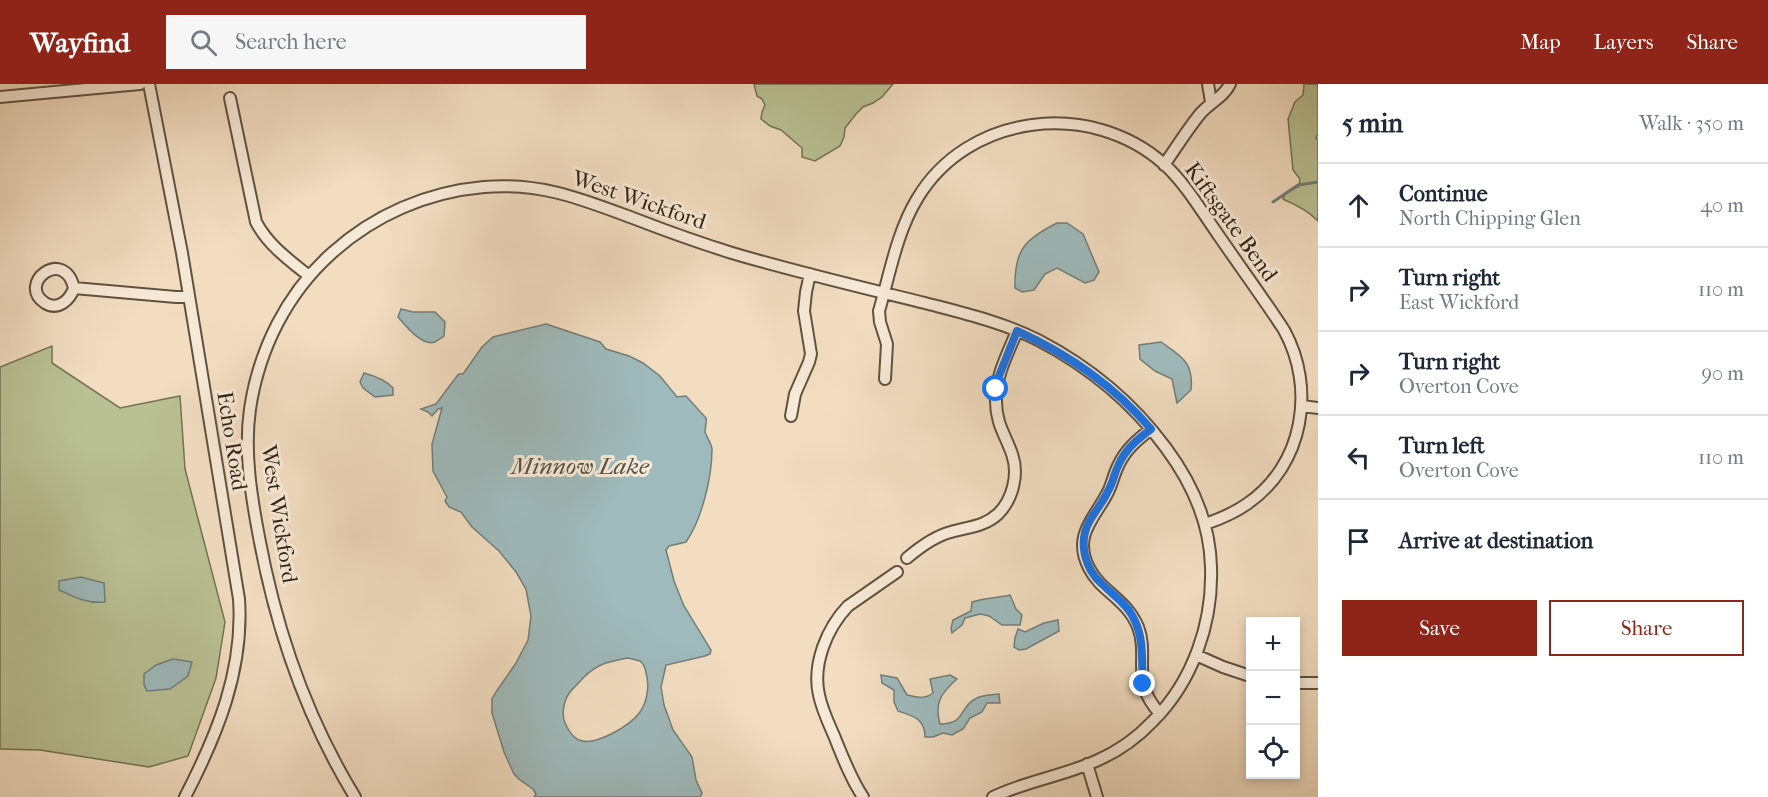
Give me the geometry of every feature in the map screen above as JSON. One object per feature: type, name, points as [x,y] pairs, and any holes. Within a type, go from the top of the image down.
[{"type":"street","points":[[0,97],[140,84]]},
{"type":"street","name":"Echo Road","points":[[150,84],[182,253],[239,599],[240,628],[235,665],[218,726],[207,754],[185,797]]},
{"type":"street","points":[[1208,84],[1211,102]]},
{"type":"street","points":[[1164,165],[1200,115],[1211,102],[1226,91],[1230,84]]},
{"type":"street","points":[[230,98],[256,222],[265,238],[309,276]]},
{"type":"street","name":"Kiftsgate Bend","points":[[885,378],[887,344],[879,316],[884,293],[903,229],[917,198],[933,178],[970,147],[990,136],[1034,124],[1076,124],[1117,136],[1143,149],[1164,165],[1189,193],[1284,330],[1299,366],[1302,390],[1300,424],[1285,462],[1273,480],[1249,503],[1205,524]]},
{"type":"street","name":"West Wickford","points":[[355,797],[320,734],[303,693],[284,638],[262,552],[249,476],[248,426],[253,390],[258,371],[279,319],[309,276],[340,246],[389,214],[433,196],[496,186],[541,189],[569,194],[712,246],[961,313],[1017,331],[1060,352],[1093,375],[1126,402],[1151,429],[1182,471],[1205,524],[1210,555],[1211,590],[1204,630],[1196,655],[1177,692],[1160,714],[1132,740],[1106,756],[1087,764],[1029,782],[993,797]]},
{"type":"street","points":[[791,416],[795,394],[811,354],[804,311],[810,274]]},
{"type":"street","points":[[74,288],[189,297]]},
{"type":"street","points":[[907,558],[943,534],[989,520],[998,514],[1008,499],[1014,481],[1014,461],[998,421],[996,399],[999,376],[1017,331]]},
{"type":"street","points":[[1302,406],[1318,408]]},
{"type":"street","points":[[1151,429],[1134,442],[1120,460],[1108,493],[1088,523],[1084,544],[1088,566],[1093,574],[1133,616],[1141,635],[1143,648],[1143,684],[1149,699],[1160,714]]},
{"type":"street","points":[[862,797],[846,766],[822,707],[817,687],[819,666],[825,643],[843,612],[897,572]]},
{"type":"street","points":[[1196,655],[1246,674]]},
{"type":"street","points":[[1300,683],[1318,683]]},
{"type":"street","points":[[1087,764],[1097,797]]},
{"type":"green space","points":[[754,84],[893,84],[882,97],[863,107],[856,114],[845,128],[840,146],[815,161],[802,157],[802,148],[781,130],[761,119],[765,105],[757,96]]},
{"type":"green space","points":[[1304,84],[1318,84],[1318,134],[1316,138],[1318,140],[1318,221],[1283,199],[1285,194],[1299,186],[1300,179],[1293,170],[1288,119],[1295,102],[1303,95]]},
{"type":"green space","points":[[52,346],[52,363],[120,408],[180,396],[185,469],[225,622],[216,678],[188,756],[149,767],[40,750],[0,749],[0,367]]},
{"type":"water","points":[[1057,223],[1067,223],[1083,234],[1099,272],[1094,280],[1085,283],[1057,268],[1045,274],[1034,290],[1022,292],[1015,288],[1017,264],[1024,247],[1037,235]]},
{"type":"water","points":[[401,309],[413,312],[435,312],[445,322],[444,336],[430,343],[419,338],[398,317]]},
{"type":"water","name":"Minnow Lake","points":[[546,324],[600,342],[606,349],[643,363],[660,376],[677,397],[686,396],[706,418],[705,432],[712,449],[712,460],[701,510],[686,542],[669,546],[666,550],[674,581],[684,606],[711,650],[710,654],[705,656],[666,665],[661,687],[664,705],[673,730],[692,757],[696,780],[702,793],[700,797],[534,797],[536,794],[533,789],[514,774],[504,752],[492,713],[492,699],[528,640],[531,616],[526,589],[499,551],[472,527],[461,512],[449,507],[445,501],[447,497],[433,471],[432,444],[442,408],[432,416],[421,409],[436,404],[457,376],[463,374],[482,347],[493,337]],"holes":[[[628,658],[640,661],[645,668],[648,686],[646,699],[640,712],[629,723],[603,738],[586,741],[574,737],[566,726],[563,715],[565,703],[572,690],[588,673],[604,664]]]},
{"type":"water","points":[[1161,342],[1185,361],[1190,373],[1191,390],[1177,403],[1172,379],[1155,371],[1140,359],[1139,345]]},
{"type":"water","points":[[364,373],[387,383],[393,388],[393,395],[375,397],[363,388],[360,382]]},
{"type":"water","points":[[81,577],[104,583],[105,602],[87,601],[59,590],[59,581]]},
{"type":"water","points":[[1010,595],[1016,609],[1022,615],[1020,625],[1002,625],[989,616],[980,614],[965,618],[962,625],[952,633],[953,620],[971,611],[972,602]]},
{"type":"water","points":[[1058,620],[1059,631],[1026,649],[1019,650],[1014,647],[1018,629],[1025,632],[1044,623]]},
{"type":"water","points":[[173,659],[192,662],[188,676],[170,689],[147,691],[144,685],[144,674],[156,665]]},
{"type":"water","points":[[881,675],[897,678],[907,695],[920,697],[927,697],[933,693],[930,679],[950,675],[957,679],[940,699],[938,717],[940,724],[954,722],[970,703],[980,697],[999,694],[1000,703],[987,703],[982,712],[970,718],[963,729],[952,735],[943,733],[925,737],[923,726],[918,719],[898,711],[894,702],[894,690],[882,683]]},
{"type":"waterway","points":[[1273,202],[1298,185],[1318,182]]},
{"type":"route","points":[[996,389],[1017,331],[1060,352],[1093,375],[1126,402],[1151,429],[1134,442],[1120,460],[1108,493],[1088,523],[1084,544],[1084,554],[1093,574],[1126,606],[1133,616],[1141,635],[1143,648],[1143,684]]}]
